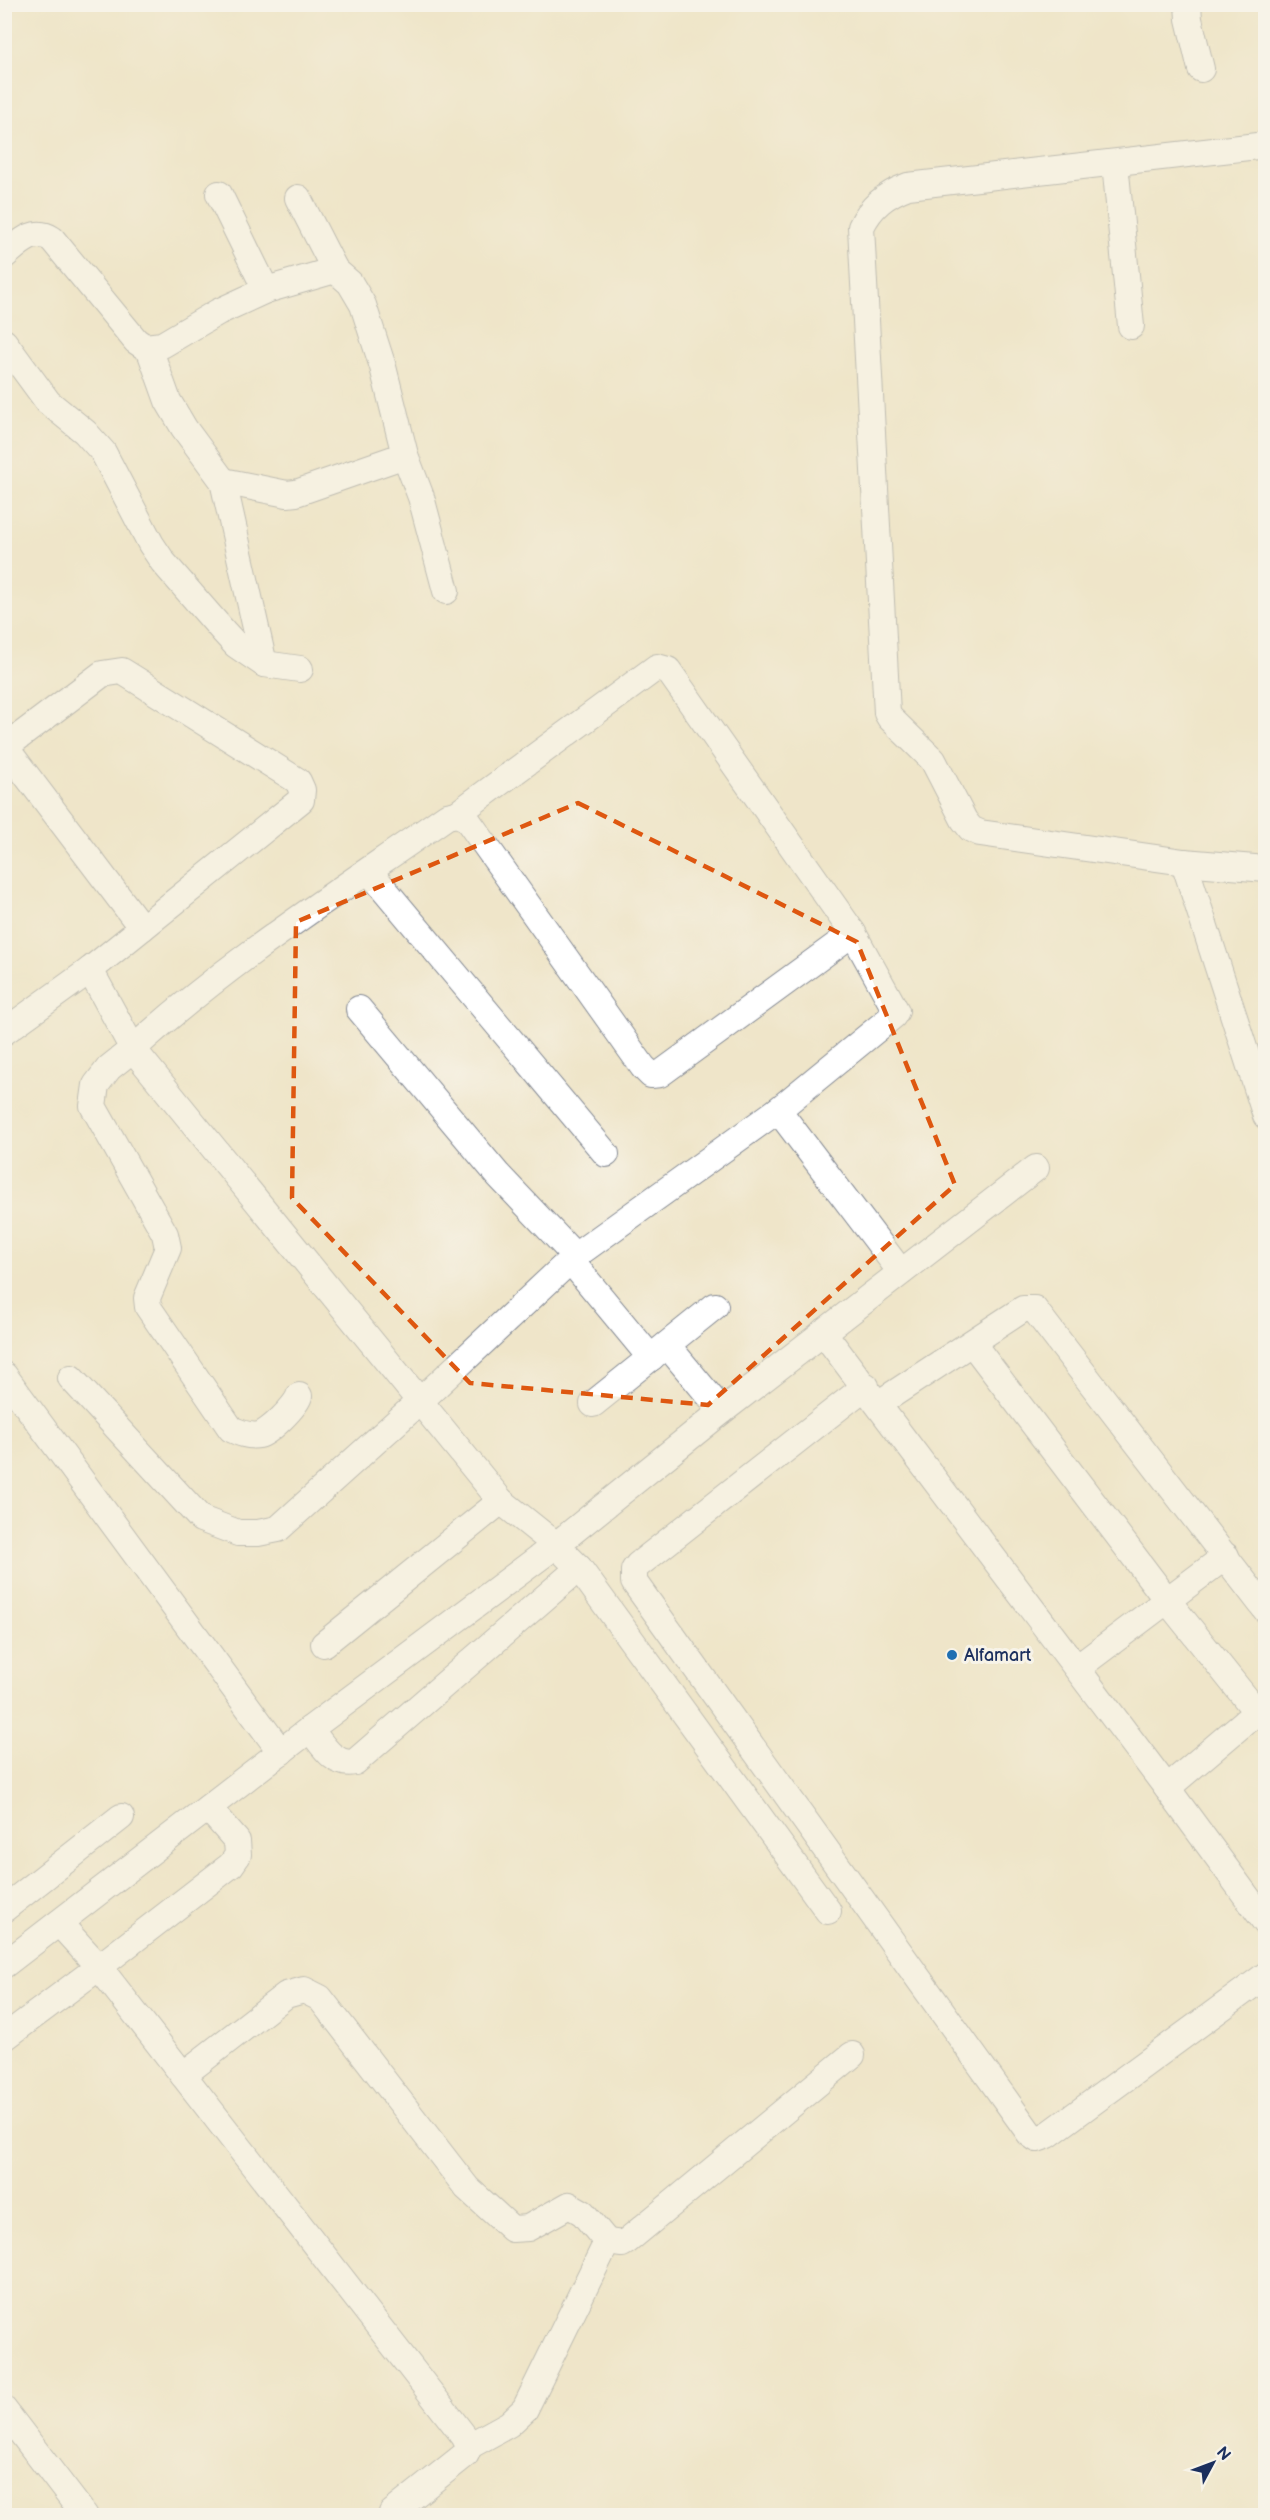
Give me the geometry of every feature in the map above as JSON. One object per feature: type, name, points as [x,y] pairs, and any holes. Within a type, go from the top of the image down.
[{"type":"street","points":[[1188,4],[1189,19],[1201,69]]},
{"type":"street","points":[[1266,145],[908,186],[891,192],[879,202],[867,214],[861,227],[887,713],[893,723],[933,760],[964,820],[971,829],[980,833],[1184,862],[1266,868]]},
{"type":"street","points":[[1114,163],[1131,326]]},
{"type":"street","points":[[219,194],[266,290]]},
{"type":"street","points":[[298,198],[335,270],[350,283],[363,305],[383,367],[405,456],[421,497],[446,591]]},
{"type":"street","points":[[4,256],[36,233],[44,234],[52,239],[136,341],[149,348],[162,345],[219,312],[266,290],[335,270]]},
{"type":"street","points":[[4,342],[48,402],[85,432],[103,452],[114,469],[142,529],[163,562],[236,645],[264,664],[300,669]]},
{"type":"street","points":[[149,348],[168,401],[184,428],[223,481],[264,664]]},
{"type":"street","points":[[223,481],[287,495],[305,491],[405,456]]},
{"type":"street","points":[[71,1378],[201,1519],[238,1533],[258,1533],[278,1529],[419,1402],[572,1258],[778,1110],[893,1016],[896,1011],[854,933],[668,670],[657,667],[457,814],[447,816],[224,972],[109,1068],[96,1085],[93,1106],[165,1234],[168,1248],[147,1298],[148,1307],[231,1429],[245,1435],[260,1435],[294,1407],[299,1396]]},
{"type":"street","points":[[4,1032],[90,970],[301,800],[302,790],[298,781],[122,671],[102,674],[5,748],[142,928]]},
{"type":"street","points":[[457,814],[465,818],[651,1074],[660,1074],[854,933]]},
{"type":"street","points":[[1184,862],[1266,1116]]},
{"type":"street","points":[[369,871],[606,1154]]},
{"type":"street","points":[[90,970],[133,1049],[419,1402],[501,1501],[556,1545],[579,1568],[828,1911]]},
{"type":"street","points":[[359,1008],[498,1175],[572,1258],[659,1352],[722,1411]]},
{"type":"street","points":[[778,1110],[901,1272]]},
{"type":"street","points":[[4,1965],[310,1729],[556,1545],[722,1411],[1036,1168]]},
{"type":"street","points":[[593,1404],[715,1306]]},
{"type":"street","points":[[1266,1610],[1037,1311],[1027,1308],[972,1343],[872,1395],[634,1570],[634,1582],[1030,2134],[1037,2139],[1048,2135],[1266,1975]]},
{"type":"street","points":[[823,1332],[1266,1923]]},
{"type":"street","points":[[972,1343],[1167,1600],[1261,1707],[1167,1788]]},
{"type":"street","points":[[4,1375],[281,1752]]},
{"type":"street","points":[[324,1644],[501,1501]]},
{"type":"street","points":[[1077,1668],[1226,1556]]},
{"type":"street","points":[[310,1729],[337,1761],[346,1764],[355,1762],[579,1568]]},
{"type":"street","points":[[4,2038],[231,1865],[238,1855],[237,1841],[208,1808]]},
{"type":"street","points":[[9,1897],[122,1817]]},
{"type":"street","points":[[59,1923],[99,1967],[465,2436],[469,2446]]},
{"type":"street","points":[[183,2075],[286,1995],[304,1990],[320,1998],[467,2188],[499,2219],[512,2229],[528,2228],[569,2205],[583,2213],[607,2242],[622,2244],[852,2055]]},
{"type":"street","points":[[392,2513],[466,2454],[469,2446],[509,2424],[525,2409],[607,2242]]},
{"type":"street","points":[[4,2410],[85,2516]]},
{"type":"highlighted area","points":[[578,803],[857,942],[955,1185],[708,1405],[470,1383],[292,1198],[296,922]]},
{"type":"place","name":"Alfamart","points":[[952,1655]]}]
